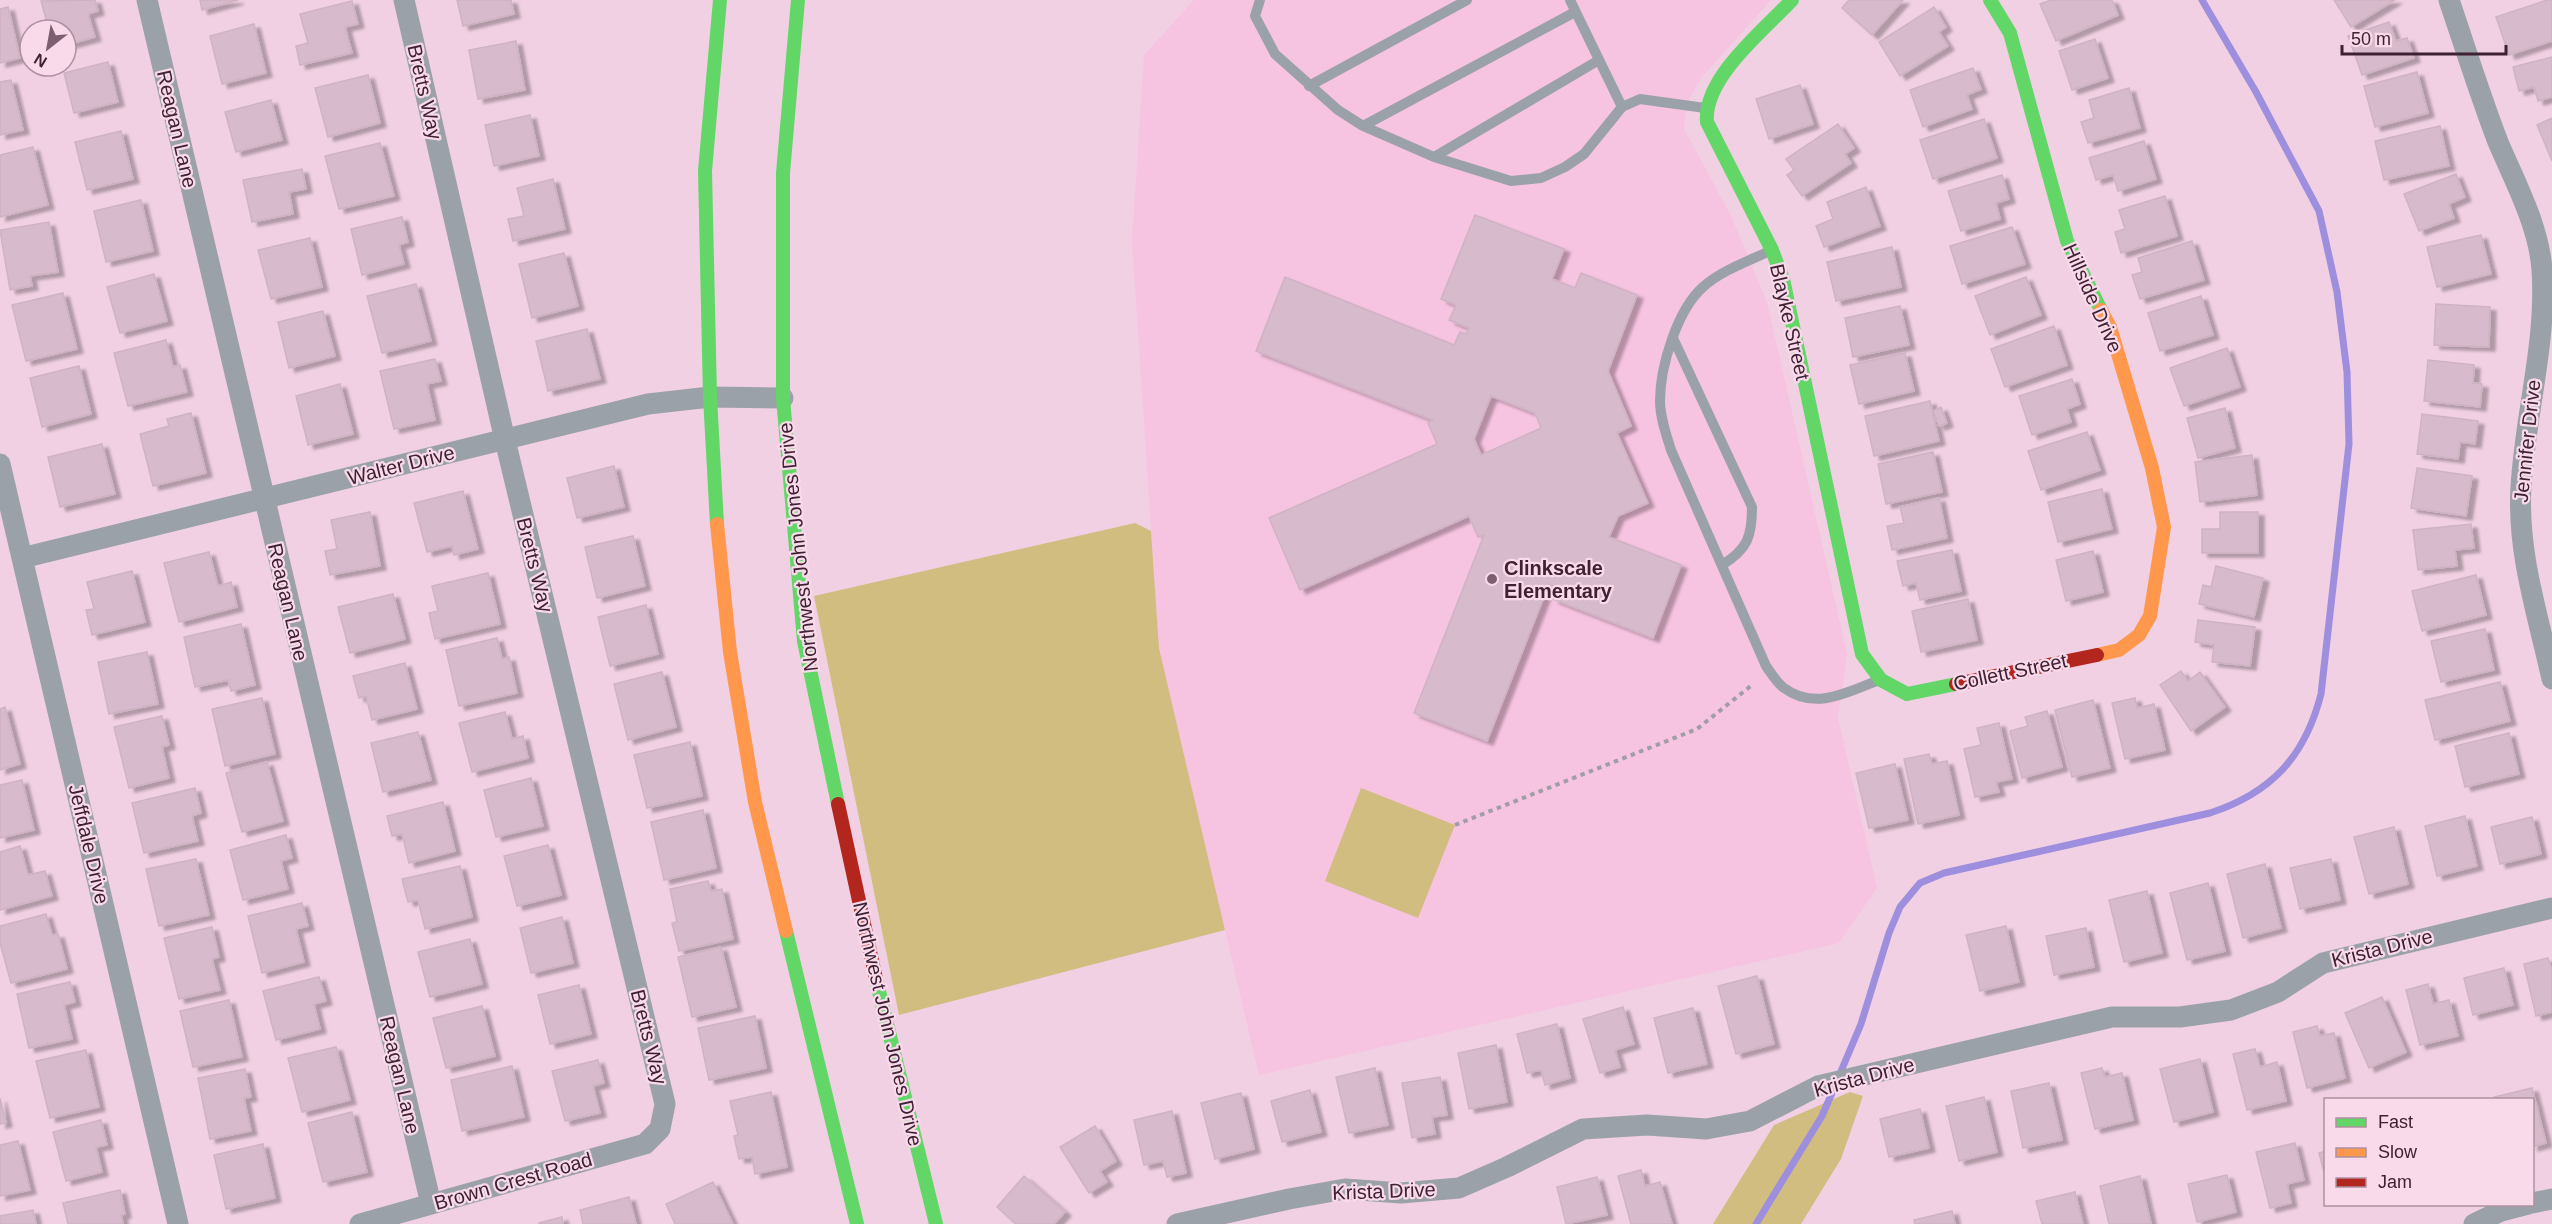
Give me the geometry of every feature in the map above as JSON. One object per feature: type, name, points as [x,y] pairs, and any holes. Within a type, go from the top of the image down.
[{"type":"main road","points":[[720,0],[705,171],[710,397],[717,521],[730,652],[755,802],[857,1224]]},
{"type":"main road","name":"Northwest John Jones Drive","points":[[798,0],[783,173],[783,398],[804,641],[870,956],[936,1224]]},
{"type":"main road","points":[[1706,108],[1722,78],[1792,0]]},
{"type":"main road","name":"Hillside Drive","points":[[1990,0],[2010,33],[2067,241],[2110,327],[2152,468],[2164,527],[2150,616],[2139,635]]},
{"type":"main road","name":"Blayke Street","points":[[1706,108],[1711,136],[1772,250],[1783,279],[1862,654],[1881,680]]},
{"type":"main road","name":"Collett Street","points":[[1881,680],[1907,694],[2119,650],[2139,635]]},
{"type":"street","name":"Reagan Lane","points":[[147,0],[431,1204]]},
{"type":"street","name":"Bretts Way","points":[[404,0],[505,440],[665,1104],[660,1129]]},
{"type":"street","name":"Jennifer Drive","points":[[2449,0],[2498,139],[2531,219],[2542,268],[2547,309],[2521,486],[2520,517],[2522,553],[2548,643],[2552,679]]},
{"type":"street","name":"Walter Drive","points":[[22,558],[648,404],[710,397],[783,398]]},
{"type":"street","name":"Jeffdale Drive","points":[[0,464],[178,1224]]},
{"type":"street","name":"Krista Drive","points":[[1177,1224],[1289,1198],[1345,1189],[1401,1193],[1459,1188],[1583,1129],[1647,1125],[1706,1129],[1750,1121],[1818,1086],[2112,1017],[2180,1017],[2231,1010],[2278,992],[2322,963],[2364,951],[2552,908]]},
{"type":"street","name":"Brown Crest Road","points":[[360,1224],[645,1144],[660,1129]]},
{"type":"street","points":[[2534,1203],[2552,1199]]},
{"type":"street","points":[[2474,1224],[2501,1211],[2520,1206]]},
{"type":"lane","points":[[1260,0],[1254,16],[1275,54],[1309,86],[1364,126],[1434,157],[1511,181],[1540,178],[1584,154],[1622,106],[1640,99],[1706,108]]},
{"type":"lane","points":[[1309,86],[1467,0]]},
{"type":"lane","points":[[1570,0],[1622,106]]},
{"type":"lane","points":[[1364,126],[1575,12]]},
{"type":"lane","points":[[1434,157],[1599,60]]},
{"type":"lane","points":[[1772,250],[1733,268],[1702,287],[1683,314],[1663,372],[1660,402],[1664,426],[1766,666],[1784,688],[1807,698],[1831,699],[1881,680]]},
{"type":"lane","points":[[1673,338],[1752,507],[1752,533],[1735,557],[1722,565]]},
{"type":"path","points":[[1455,825],[1697,729],[1752,685]]},
{"type":"shaded area","name":"Clinkscale Elementary","points":[[1194,0],[1771,0],[1701,78],[1687,103],[1684,129],[1731,216],[1767,302],[1847,654],[1838,718],[1877,888],[1839,943],[1259,1075],[1159,648],[1132,241],[1144,55]]},
{"type":"shaded area","points":[[1135,523],[1151,531],[1159,648],[1225,930],[899,1015],[814,596]]},
{"type":"shaded area","points":[[1361,788],[1455,825],[1418,918],[1325,881]]},
{"type":"shaded area","points":[[1850,1092],[1863,1096],[1841,1159],[1801,1224],[1713,1224],[1774,1125]]},
{"type":"building","points":[[95,0],[98,11],[88,14],[95,37],[78,42],[78,18],[46,18],[41,1]]},
{"type":"building","points":[[200,0],[238,0],[202,10]]},
{"type":"building","points":[[457,0],[511,0],[514,14],[463,26]]},
{"type":"building","points":[[1849,0],[1903,0],[1872,35],[1842,8]]},
{"type":"building","points":[[2051,0],[2112,0],[2118,15],[2056,41],[2040,4]]},
{"type":"building","points":[[2334,0],[2395,0],[2351,27]]},
{"type":"building","points":[[2552,0],[2552,41],[2509,55],[2496,17]]},
{"type":"building","points":[[352,1],[358,24],[345,27],[352,53],[300,65],[296,46],[308,43],[300,14]]},
{"type":"building","points":[[8,7],[18,58],[0,63],[0,9]]},
{"type":"building","points":[[1934,7],[1946,27],[1939,32],[1948,46],[1900,76],[1879,42]]},
{"type":"building","points":[[2389,22],[2396,41],[2407,38],[2414,58],[2362,75],[2348,36]]},
{"type":"building","points":[[254,24],[266,73],[222,84],[210,36]]},
{"type":"building","points":[[2095,39],[2108,78],[2072,90],[2059,51]]},
{"type":"building","points":[[516,41],[525,90],[478,99],[469,50]]},
{"type":"building","points":[[2552,57],[2552,97],[2538,101],[2534,87],[2519,91],[2513,67]]},
{"type":"building","points":[[108,62],[118,102],[74,113],[65,78],[78,78],[78,70]]},
{"type":"building","points":[[1973,68],[1981,89],[1967,95],[1972,109],[1923,127],[1910,90]]},
{"type":"building","points":[[2417,72],[2428,113],[2375,127],[2364,86]]},
{"type":"building","points":[[368,75],[380,123],[328,137],[315,88]]},
{"type":"building","points":[[11,80],[23,130],[0,135],[0,82]]},
{"type":"building","points":[[1800,85],[1813,124],[1769,139],[1756,99]]},
{"type":"building","points":[[2129,88],[2140,128],[2088,143],[2081,122],[2094,118],[2089,100]]},
{"type":"building","points":[[271,100],[282,140],[236,152],[225,112]]},
{"type":"building","points":[[530,115],[539,156],[494,166],[485,125]]},
{"type":"building","points":[[2552,118],[2552,161],[2537,125]]},
{"type":"building","points":[[1984,119],[1997,158],[1933,179],[1920,140]]},
{"type":"building","points":[[1838,124],[1854,148],[1845,154],[1851,163],[1802,196],[1787,175],[1794,170],[1786,159]]},
{"type":"building","points":[[2440,126],[2449,166],[2384,180],[2375,141]]},
{"type":"building","points":[[121,131],[133,179],[87,190],[75,142]]},
{"type":"building","points":[[2144,141],[2156,179],[2118,191],[2113,175],[2096,180],[2089,158]]},
{"type":"building","points":[[380,143],[394,196],[339,209],[325,156]]},
{"type":"building","points":[[33,147],[48,205],[0,217],[0,155]]},
{"type":"building","points":[[302,169],[306,189],[289,192],[293,214],[252,222],[243,180]]},
{"type":"building","points":[[2456,174],[2465,197],[2449,204],[2454,218],[2419,231],[2404,194]]},
{"type":"building","points":[[2002,175],[2009,199],[1996,203],[2000,219],[1961,231],[1948,191]]},
{"type":"building","points":[[553,179],[565,229],[513,241],[508,219],[524,216],[517,188]]},
{"type":"building","points":[[1866,187],[1880,226],[1824,247],[1816,226],[1833,219],[1827,202]]},
{"type":"building","points":[[2165,196],[2177,236],[2121,253],[2115,232],[2125,229],[2119,210]]},
{"type":"building","points":[[141,200],[153,251],[106,262],[94,211]]},
{"type":"building","points":[[1475,215],[1564,249],[1552,279],[1575,288],[1581,273],[1637,295],[1608,371],[1631,426],[1617,433],[1648,503],[1618,516],[1609,537],[1681,565],[1653,638],[1553,599],[1558,588],[1549,584],[1487,741],[1414,713],[1484,535],[1478,537],[1469,516],[1300,590],[1269,518],[1437,444],[1428,423],[1433,420],[1256,351],[1285,277],[1454,345],[1460,332],[1466,334],[1469,328],[1449,320],[1456,305],[1441,299]],"holes":[[[1491,396],[1535,413],[1541,428],[1481,455],[1474,439]]]},
{"type":"building","points":[[402,217],[408,242],[399,245],[404,264],[362,275],[351,229]]},
{"type":"building","points":[[49,222],[58,272],[30,276],[32,286],[10,290],[0,230]]},
{"type":"building","points":[[2012,227],[2025,264],[1962,284],[1950,246]]},
{"type":"building","points":[[2481,235],[2491,274],[2437,287],[2427,247]]},
{"type":"building","points":[[310,238],[322,287],[271,299],[258,250]]},
{"type":"building","points":[[2192,241],[2204,280],[2140,299],[2132,275],[2142,272],[2138,258]]},
{"type":"building","points":[[1892,247],[1901,287],[1836,301],[1827,262]]},
{"type":"building","points":[[564,253],[578,306],[532,318],[519,264]]},
{"type":"building","points":[[154,274],[167,321],[120,333],[107,287]]},
{"type":"building","points":[[2026,277],[2041,315],[1990,335],[1975,296]]},
{"type":"building","points":[[416,284],[431,341],[382,353],[367,296]]},
{"type":"building","points":[[63,293],[77,349],[26,361],[12,305]]},
{"type":"building","points":[[2201,296],[2213,335],[2160,351],[2148,313]]},
{"type":"building","points":[[2436,304],[2490,307],[2489,347],[2434,345]]},
{"type":"building","points":[[1900,306],[1909,345],[1853,357],[1845,318]]},
{"type":"building","points":[[323,311],[335,356],[289,368],[278,322]]},
{"type":"building","points":[[2054,326],[2067,365],[2005,387],[1991,349]]},
{"type":"building","points":[[587,329],[600,379],[548,391],[536,341]]},
{"type":"building","points":[[166,340],[173,367],[180,365],[187,392],[128,406],[114,353]]},
{"type":"building","points":[[2227,348],[2240,387],[2184,406],[2170,368]]},
{"type":"building","points":[[1905,353],[1914,391],[1859,404],[1850,365]]},
{"type":"building","points":[[435,359],[441,381],[427,384],[435,420],[394,429],[380,371]]},
{"type":"building","points":[[2428,360],[2474,365],[2473,383],[2482,384],[2480,407],[2424,401]]},
{"type":"building","points":[[79,366],[91,414],[42,427],[30,378]]},
{"type":"building","points":[[2072,379],[2080,404],[2067,409],[2071,422],[2032,435],[2019,396]]},
{"type":"building","points":[[340,384],[353,434],[308,445],[296,396]]},
{"type":"building","points":[[1930,401],[1939,441],[1874,456],[1865,416]]},
{"type":"building","points":[[1941,407],[1947,423],[1939,426],[1933,411]]},
{"type":"building","points":[[2225,408],[2235,448],[2198,458],[2187,418]]},
{"type":"building","points":[[191,413],[206,473],[153,486],[140,434],[169,426],[167,419]]},
{"type":"building","points":[[2422,414],[2478,421],[2475,444],[2460,442],[2458,459],[2417,454]]},
{"type":"building","points":[[2087,432],[2100,470],[2041,490],[2028,451]]},
{"type":"building","points":[[102,444],[115,494],[60,507],[48,457]]},
{"type":"building","points":[[1933,452],[1942,492],[1886,504],[1878,464]]},
{"type":"building","points":[[2252,455],[2257,495],[2200,502],[2195,462]]},
{"type":"building","points":[[614,466],[624,507],[577,518],[567,478]]},
{"type":"building","points":[[2417,468],[2472,476],[2466,516],[2411,508]]},
{"type":"building","points":[[2102,489],[2112,529],[2058,542],[2048,502]]},
{"type":"building","points":[[463,491],[478,549],[454,555],[452,546],[427,552],[414,503]]},
{"type":"building","points":[[1939,498],[1947,538],[1892,550],[1887,526],[1904,523],[1900,507]]},
{"type":"building","points":[[370,512],[380,566],[330,575],[325,551],[337,549],[331,520]]},
{"type":"building","points":[[2220,512],[2258,512],[2258,553],[2202,553],[2202,529],[2220,529]]},
{"type":"building","points":[[2471,524],[2474,548],[2455,550],[2457,566],[2418,570],[2413,530]]},
{"type":"building","points":[[633,536],[645,586],[597,598],[585,547]]},
{"type":"building","points":[[1952,550],[1961,591],[1920,600],[1916,583],[1903,586],[1897,561]]},
{"type":"building","points":[[2093,551],[2103,592],[2066,601],[2056,560]]},
{"type":"building","points":[[209,552],[218,586],[231,582],[237,607],[179,622],[164,563]]},
{"type":"building","points":[[2216,566],[2263,578],[2254,617],[2199,604],[2203,585],[2211,587]]},
{"type":"building","points":[[132,571],[145,622],[92,635],[86,610],[94,609],[87,582]]},
{"type":"building","points":[[488,573],[500,624],[435,639],[429,613],[438,611],[432,586]]},
{"type":"building","points":[[2476,575],[2486,615],[2422,631],[2412,591]]},
{"type":"building","points":[[393,594],[405,639],[350,653],[338,607]]},
{"type":"building","points":[[1968,599],[1977,640],[1921,652],[1912,611]]},
{"type":"building","points":[[646,605],[658,654],[610,666],[598,617]]},
{"type":"building","points":[[2198,620],[2255,627],[2250,666],[2212,662],[2214,645],[2195,642]]},
{"type":"building","points":[[241,624],[255,685],[231,691],[228,680],[195,687],[184,637]]},
{"type":"building","points":[[2485,629],[2494,670],[2441,682],[2431,641]]},
{"type":"building","points":[[497,638],[502,659],[509,657],[517,693],[459,706],[446,650]]},
{"type":"building","points":[[147,652],[158,704],[109,714],[98,662]]},
{"type":"building","points":[[405,663],[417,709],[372,720],[366,696],[359,698],[353,676]]},
{"type":"building","points":[[2181,671],[2188,681],[2200,672],[2225,707],[2191,731],[2160,685]]},
{"type":"building","points":[[662,672],[676,727],[628,740],[614,684]]},
{"type":"building","points":[[2500,682],[2510,721],[2435,740],[2425,700]]},
{"type":"building","points":[[262,698],[275,754],[225,766],[212,709]]},
{"type":"building","points":[[2135,698],[2137,708],[2154,704],[2165,750],[2125,759],[2112,703]]},
{"type":"building","points":[[2093,700],[2110,768],[2072,777],[2055,710]]},
{"type":"building","points":[[5,707],[20,764],[0,770],[0,709]]},
{"type":"building","points":[[2047,711],[2062,767],[2022,778],[2010,731],[2028,726],[2025,717]]},
{"type":"building","points":[[505,712],[512,739],[523,736],[528,758],[472,772],[459,723]]},
{"type":"building","points":[[162,716],[169,745],[162,747],[169,778],[129,788],[114,727]]},
{"type":"building","points":[[1999,723],[2012,779],[1996,782],[1999,792],[1975,797],[1964,749],[1981,745],[1977,728]]},
{"type":"building","points":[[418,732],[431,780],[383,792],[371,743]]},
{"type":"building","points":[[2509,733],[2519,774],[2465,787],[2455,746]]},
{"type":"building","points":[[690,742],[702,796],[647,808],[634,755]]},
{"type":"building","points":[[1929,754],[1932,764],[1947,761],[1959,815],[1918,824],[1904,759]]},
{"type":"building","points":[[267,762],[283,821],[242,832],[226,773]]},
{"type":"building","points":[[1895,764],[1908,820],[1869,828],[1856,773]]},
{"type":"building","points":[[531,778],[543,826],[496,837],[484,790]]},
{"type":"building","points":[[22,780],[34,830],[0,838],[0,785]]},
{"type":"building","points":[[195,788],[201,813],[192,816],[198,841],[144,853],[132,803]]},
{"type":"building","points":[[443,802],[455,851],[409,863],[402,834],[392,836],[387,816]]},
{"type":"building","points":[[703,810],[716,868],[664,880],[651,822]]},
{"type":"building","points":[[2465,816],[2477,866],[2437,876],[2425,826]]},
{"type":"building","points":[[2532,817],[2541,854],[2500,864],[2491,827]]},
{"type":"building","points":[[2394,827],[2408,884],[2369,894],[2354,837]]},
{"type":"building","points":[[286,835],[292,858],[281,861],[288,889],[243,900],[230,850]]},
{"type":"building","points":[[548,845],[561,895],[517,906],[504,856]]},
{"type":"building","points":[[20,846],[28,875],[45,871],[52,896],[0,910],[0,852]]},
{"type":"building","points":[[196,859],[209,915],[159,926],[146,869]]},
{"type":"building","points":[[2331,859],[2340,900],[2300,909],[2290,868]]},
{"type":"building","points":[[2265,864],[2281,928],[2243,938],[2227,874]]},
{"type":"building","points":[[460,866],[472,917],[425,929],[418,900],[408,902],[402,879]]},
{"type":"building","points":[[708,881],[711,891],[722,889],[733,939],[679,951],[672,923],[677,922],[670,889]]},
{"type":"building","points":[[2208,883],[2225,951],[2187,960],[2170,893]]},
{"type":"building","points":[[2147,891],[2162,953],[2124,962],[2109,900]]},
{"type":"building","points":[[302,903],[308,926],[296,929],[304,962],[262,973],[248,916]]},
{"type":"building","points":[[46,914],[52,935],[58,934],[67,969],[11,983],[0,943],[0,926]]},
{"type":"building","points":[[562,917],[573,963],[531,973],[520,928]]},
{"type":"building","points":[[2006,926],[2019,982],[1980,991],[1966,935]]},
{"type":"building","points":[[212,927],[219,957],[212,959],[220,990],[179,999],[164,938]]},
{"type":"building","points":[[2086,928],[2094,967],[2054,975],[2046,936]]},
{"type":"building","points":[[470,939],[482,984],[430,997],[418,952]]},
{"type":"building","points":[[721,947],[736,1007],[692,1017],[678,957]]},
{"type":"building","points":[[2548,958],[2552,971],[2552,1012],[2536,1016],[2524,964]]},
{"type":"building","points":[[2504,968],[2513,1005],[2473,1015],[2464,978]]},
{"type":"building","points":[[1757,976],[1774,1044],[1736,1054],[1718,986]]},
{"type":"building","points":[[319,977],[326,1001],[314,1004],[320,1029],[276,1040],[263,991]]},
{"type":"building","points":[[70,982],[75,1002],[64,1005],[72,1039],[29,1048],[17,994]]},
{"type":"building","points":[[2428,984],[2433,1004],[2449,1000],[2458,1036],[2420,1045],[2406,990]]},
{"type":"building","points":[[579,985],[591,1034],[550,1044],[538,995]]},
{"type":"building","points":[[2382,997],[2406,1052],[2369,1068],[2345,1013]]},
{"type":"building","points":[[229,1000],[242,1057],[193,1067],[180,1011]]},
{"type":"building","points":[[482,1006],[495,1056],[446,1068],[433,1018]]},
{"type":"building","points":[[1623,1007],[1634,1044],[1615,1050],[1620,1067],[1600,1073],[1583,1019]]},
{"type":"building","points":[[1693,1008],[1707,1064],[1668,1073],[1654,1018]]},
{"type":"building","points":[[755,1016],[766,1068],[709,1080],[698,1028]]},
{"type":"building","points":[[1557,1024],[1570,1078],[1545,1085],[1541,1070],[1527,1073],[1517,1034]]},
{"type":"building","points":[[2317,1026],[2320,1036],[2334,1033],[2345,1078],[2307,1088],[2293,1032]]},
{"type":"building","points":[[1496,1045],[1507,1102],[1469,1109],[1458,1053]]},
{"type":"building","points":[[336,1047],[350,1100],[302,1112],[288,1058]]},
{"type":"building","points":[[2255,1049],[2260,1067],[2277,1062],[2286,1101],[2247,1110],[2233,1054]]},
{"type":"building","points":[[86,1050],[99,1107],[50,1118],[36,1061]]},
{"type":"building","points":[[2200,1059],[2213,1112],[2174,1122],[2160,1069]]},
{"type":"building","points":[[598,1060],[604,1083],[593,1086],[600,1113],[565,1121],[552,1071]]},
{"type":"building","points":[[512,1066],[524,1117],[462,1131],[451,1080]]},
{"type":"building","points":[[1375,1068],[1388,1125],[1349,1133],[1336,1077]]},
{"type":"building","points":[[2102,1068],[2105,1077],[2122,1073],[2133,1120],[2095,1129],[2081,1073]]},
{"type":"building","points":[[245,1069],[251,1097],[244,1098],[251,1131],[210,1139],[198,1078]]},
{"type":"building","points":[[1440,1077],[1447,1115],[1432,1117],[1435,1134],[1412,1138],[1402,1083]]},
{"type":"building","points":[[2049,1083],[2062,1140],[2023,1148],[2011,1091]]},
{"type":"building","points":[[2532,1088],[2546,1143],[2534,1146],[2534,1098],[2494,1097]]},
{"type":"building","points":[[1310,1090],[1321,1132],[1282,1142],[1271,1101]]},
{"type":"building","points":[[771,1092],[787,1167],[755,1174],[752,1157],[739,1159],[734,1136],[738,1135],[730,1101]]},
{"type":"building","points":[[1241,1093],[1254,1149],[1215,1159],[1201,1103]]},
{"type":"building","points":[[1984,1097],[1997,1152],[1959,1161],[1946,1106]]},
{"type":"building","points":[[0,1098],[6,1123],[0,1124]]},
{"type":"building","points":[[1920,1109],[1929,1148],[1889,1157],[1880,1119]]},
{"type":"building","points":[[1172,1111],[1186,1173],[1167,1177],[1163,1161],[1144,1165],[1134,1120]]},
{"type":"building","points":[[352,1112],[367,1172],[323,1182],[308,1123]]},
{"type":"building","points":[[101,1120],[107,1145],[96,1147],[102,1172],[66,1181],[53,1132]]},
{"type":"building","points":[[1095,1126],[1116,1161],[1100,1171],[1107,1182],[1089,1193],[1060,1147]]},
{"type":"building","points":[[18,1141],[30,1190],[0,1196],[0,1145]]},
{"type":"building","points":[[2295,1143],[2304,1180],[2287,1184],[2291,1203],[2270,1208],[2256,1152]]},
{"type":"building","points":[[263,1144],[275,1198],[226,1209],[214,1155]]},
{"type":"building","points":[[2324,1152],[2324,1172],[2319,1153]]},
{"type":"building","points":[[1641,1170],[1645,1186],[1660,1182],[1672,1224],[1631,1224],[1618,1176]]},
{"type":"building","points":[[2227,1175],[2236,1212],[2197,1222],[2188,1184]]},
{"type":"building","points":[[1024,1176],[1065,1212],[1054,1224],[1016,1224],[997,1207]]},
{"type":"building","points":[[2140,1176],[2151,1224],[2109,1224],[2100,1186]]},
{"type":"building","points":[[1597,1177],[1607,1215],[1566,1224],[1557,1187]]},
{"type":"building","points":[[713,1182],[733,1224],[675,1224],[666,1204]]},
{"type":"building","points":[[120,1190],[125,1214],[121,1215],[123,1224],[68,1224],[63,1203]]},
{"type":"building","points":[[2075,1192],[2083,1224],[2042,1224],[2036,1201]]},
{"type":"building","points":[[629,1197],[636,1224],[583,1224],[580,1210]]},
{"type":"building","points":[[33,1210],[36,1224],[0,1224],[0,1216]]},
{"type":"building","points":[[1952,1211],[1955,1224],[1915,1224],[1914,1220]]},
{"type":"building","points":[[562,1217],[563,1224],[539,1223]]},
{"type":"waterway","points":[[1839,1076],[1861,1024],[1889,933],[1900,907],[1920,883],[1944,873],[2210,813],[2232,805],[2251,795],[2282,770],[2295,754],[2314,716],[2321,694],[2349,444],[2347,372],[2337,292],[2319,211],[2256,92],[2202,0]]},
{"type":"waterway","points":[[1756,1224],[1822,1116],[1835,1086]]},
{"type":"traffic: fast","points":[[717,524],[710,397],[705,171],[720,0]]},
{"type":"traffic: fast","points":[[798,0],[783,173],[783,398],[804,641],[838,804]]},
{"type":"traffic: fast","points":[[1792,0],[1752,40],[1725,72],[1708,105],[1707,122],[1772,250],[1783,279],[1862,654],[1881,680],[1907,694],[1956,684]]},
{"type":"traffic: fast","points":[[1990,0],[2010,33],[2067,241],[2101,310]]},
{"type":"traffic: fast","points":[[786,931],[857,1224]]},
{"type":"traffic: fast","points":[[876,979],[936,1224]]},
{"type":"traffic: slow","points":[[2097,655],[2119,650],[2139,635],[2150,616],[2164,527],[2152,468],[2110,327],[2101,310]]},
{"type":"traffic: slow","points":[[717,524],[730,652],[755,802],[786,931]]},
{"type":"traffic: jam","points":[[1956,684],[2097,655]]},
{"type":"traffic: jam","points":[[838,804],[876,979]]},
{"type":"place","name":"Clinkscale Elementary","points":[[1492,579]]}]
